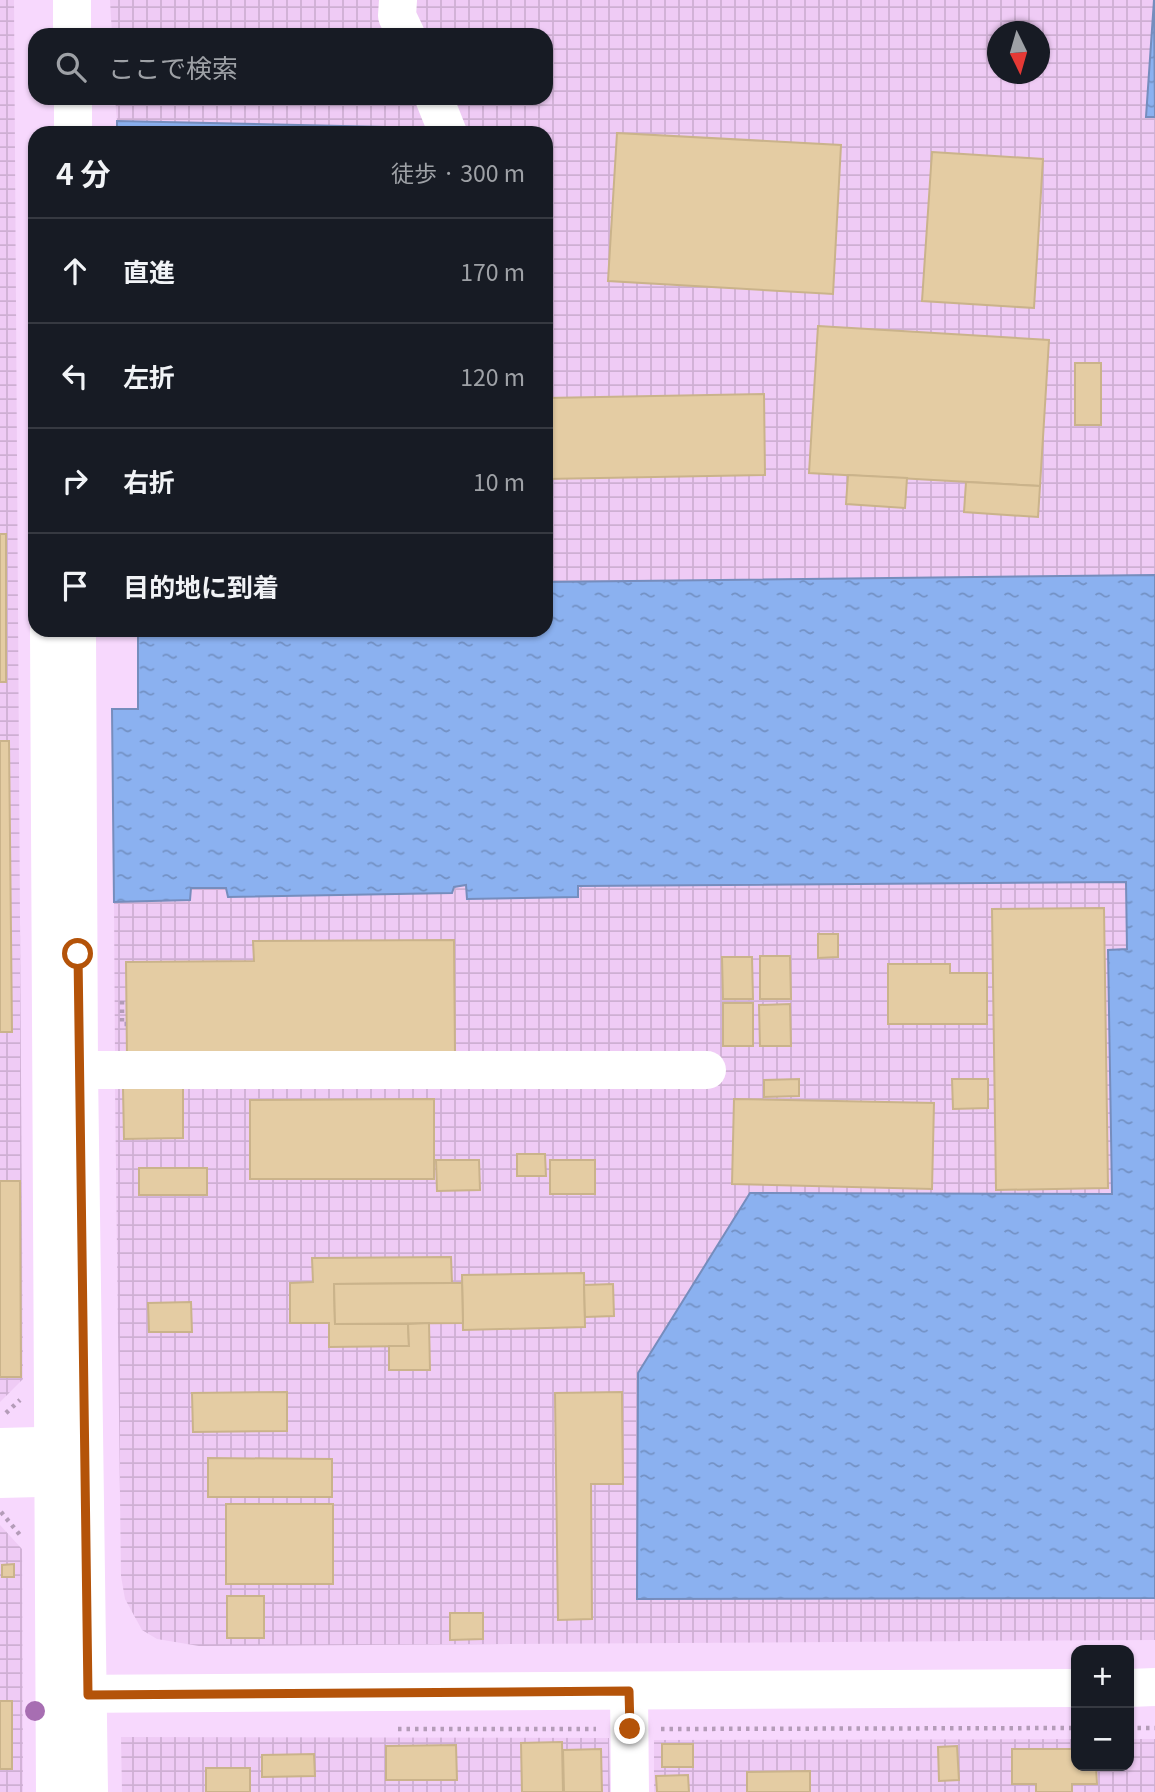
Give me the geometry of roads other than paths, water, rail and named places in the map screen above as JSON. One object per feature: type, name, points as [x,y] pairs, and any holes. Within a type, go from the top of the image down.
[{"type":"street","points":[[46,0],[46,28]]},
{"type":"street","points":[[72,0],[72,28]]},
{"type":"street","points":[[398,0],[397,16],[403,28]]},
{"type":"street","points":[[46,105],[46,126]]},
{"type":"street","points":[[73,105],[73,126]]},
{"type":"street","points":[[437,105],[445,126]]},
{"type":"street","points":[[49,637],[65,1070],[71,1694],[55,1792]]},
{"type":"street","points":[[65,1070],[77,637]]},
{"type":"street","points":[[65,1070],[707,1070]]},
{"type":"street","points":[[0,1447],[69,1461]]},
{"type":"street","points":[[0,1479],[69,1461]]},
{"type":"street","points":[[1134,1688],[1155,1687]]},
{"type":"street","points":[[71,1694],[1071,1688]]},
{"type":"street","points":[[629,1691],[630,1792]]},
{"type":"street","points":[[71,1694],[89,1792]]},
{"type":"water","points":[[1154,0],[1155,117],[1146,117]]},
{"type":"water","points":[[117,121],[341,126],[117,126]]},
{"type":"water","points":[[1155,575],[1155,1598],[637,1599],[638,1373],[750,1193],[1112,1194],[1108,950],[1127,949],[1126,882],[578,886],[578,897],[467,899],[466,885],[454,887],[452,893],[228,897],[226,888],[191,888],[190,900],[114,902],[112,709],[138,709],[138,637],[553,637],[553,582]]}]
